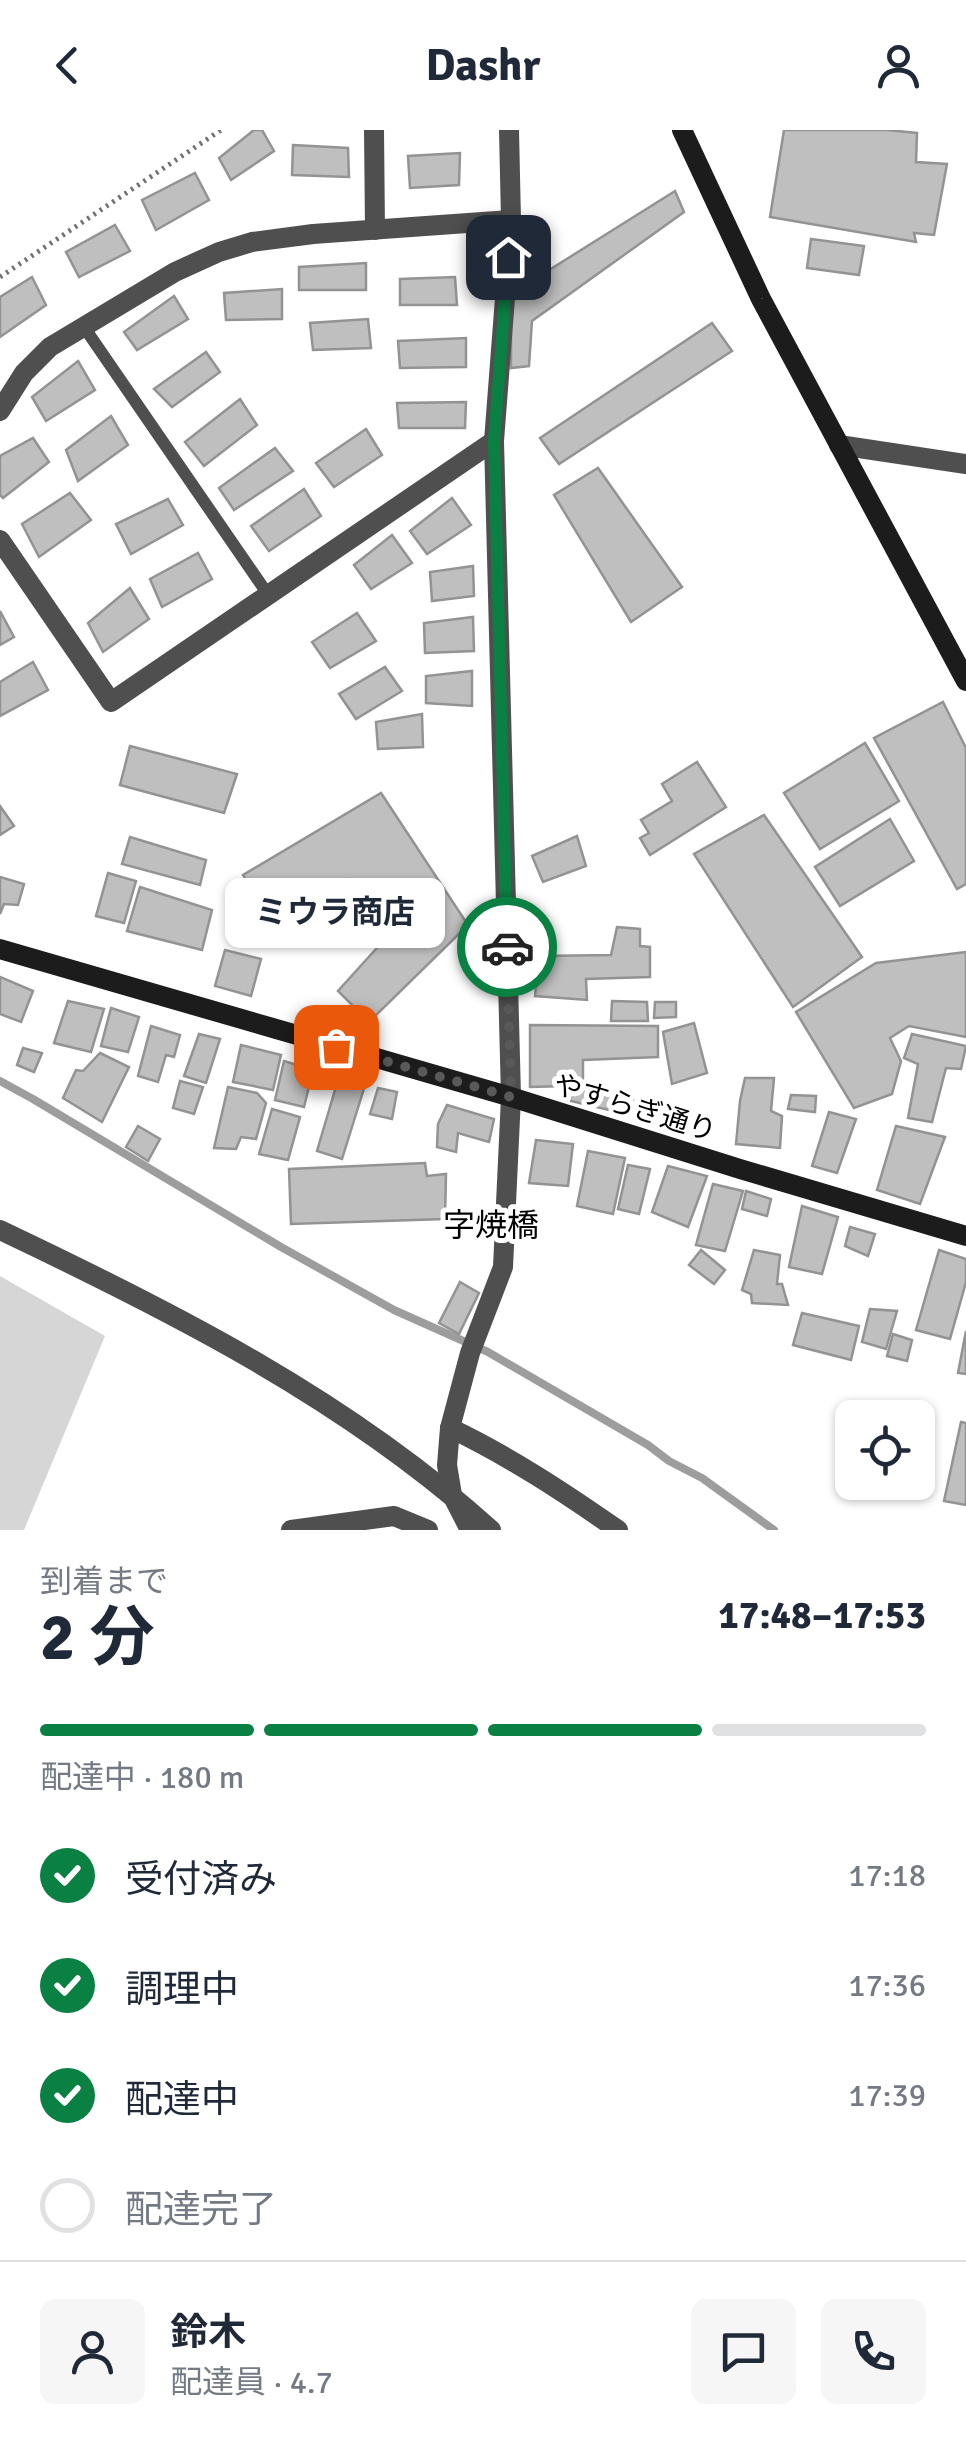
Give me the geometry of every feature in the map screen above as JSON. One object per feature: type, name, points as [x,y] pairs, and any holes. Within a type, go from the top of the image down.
[{"type":"street","points":[[374,130],[375,230]]},
{"type":"street","points":[[470,1530],[452,1495],[447,1465],[450,1428],[470,1353],[503,1267],[511,1097],[494,441],[511,220],[509,130]]},
{"type":"street","points":[[682,130],[761,299],[966,681]]},
{"type":"street","points":[[0,411],[24,373],[50,347],[174,272],[219,252],[252,242],[314,234],[511,220]]},
{"type":"street","points":[[0,540],[111,702],[494,441]]},
{"type":"street","points":[[838,445],[966,464]]},
{"type":"street","name":"やすらぎ通り","points":[[0,948],[511,1097],[966,1236]]},
{"type":"street","points":[[0,1230],[208,1334],[340,1412],[452,1495],[491,1530]]},
{"type":"street","points":[[450,1428],[484,1444],[618,1530]]},
{"type":"street","points":[[291,1530],[394,1516],[428,1530]]},
{"type":"lane","points":[[84,327],[269,596]]},
{"type":"path","points":[[0,276],[221,130]]},
{"type":"shaded area","points":[[0,1276],[105,1336],[24,1530],[0,1530]]},
{"type":"building","points":[[254,130],[262,130],[274,151],[231,180],[219,158]]},
{"type":"building","points":[[784,130],[917,133],[916,162],[947,164],[934,235],[914,233],[916,242],[770,217]]},
{"type":"building","points":[[293,145],[348,148],[349,177],[292,175]]},
{"type":"building","points":[[460,153],[459,185],[410,188],[408,156]]},
{"type":"building","points":[[195,173],[209,200],[156,230],[142,200]]},
{"type":"building","points":[[675,191],[684,212],[532,321],[529,366],[511,368],[511,294]]},
{"type":"building","points":[[115,225],[130,251],[79,277],[66,252]]},
{"type":"building","points":[[811,239],[864,246],[859,275],[807,268]]},
{"type":"building","points":[[366,263],[366,290],[299,290],[299,267]]},
{"type":"building","points":[[32,277],[46,305],[0,337],[0,297]]},
{"type":"building","points":[[455,277],[457,305],[400,305],[400,279]]},
{"type":"building","points":[[282,289],[282,319],[226,320],[224,293]]},
{"type":"building","points":[[174,296],[188,319],[137,350],[124,332]]},
{"type":"building","points":[[368,319],[371,348],[313,350],[310,323]]},
{"type":"building","points":[[712,323],[732,351],[559,464],[540,438]]},
{"type":"building","points":[[466,338],[466,367],[400,368],[398,341]]},
{"type":"building","points":[[206,352],[220,372],[172,407],[154,389]]},
{"type":"building","points":[[78,361],[95,390],[46,421],[32,397]]},
{"type":"building","points":[[240,399],[257,425],[204,466],[185,442]]},
{"type":"building","points":[[466,402],[465,428],[399,428],[397,403]]},
{"type":"building","points":[[111,416],[128,445],[78,481],[66,450]]},
{"type":"building","points":[[366,429],[382,455],[334,487],[316,463]]},
{"type":"building","points":[[33,438],[49,462],[3,498],[0,456]]},
{"type":"building","points":[[275,448],[293,471],[234,510],[219,488]]},
{"type":"building","points":[[598,468],[682,587],[631,622],[554,495]]},
{"type":"building","points":[[304,489],[321,516],[269,551],[251,526]]},
{"type":"building","points":[[70,493],[91,520],[39,557],[22,524]]},
{"type":"building","points":[[452,498],[471,525],[427,554],[410,531]]},
{"type":"building","points":[[168,499],[183,525],[131,554],[116,524]]},
{"type":"building","points":[[392,535],[412,563],[371,589],[354,565]]},
{"type":"building","points":[[198,553],[212,579],[162,607],[150,579]]},
{"type":"building","points":[[473,566],[474,596],[432,601],[430,572]]},
{"type":"building","points":[[130,588],[149,619],[103,652],[88,623]]},
{"type":"building","points":[[0,611],[14,637],[0,645]]},
{"type":"building","points":[[357,613],[376,641],[330,668],[312,642]]},
{"type":"building","points":[[473,617],[474,651],[425,653],[424,623]]},
{"type":"building","points":[[33,662],[48,690],[0,716],[0,682]]},
{"type":"building","points":[[385,667],[402,691],[356,719],[339,694]]},
{"type":"building","points":[[472,671],[472,706],[426,703],[426,676]]},
{"type":"building","points":[[943,702],[966,748],[966,884],[957,889],[874,738]]},
{"type":"building","points":[[422,714],[423,747],[378,749],[376,722]]},
{"type":"building","points":[[865,743],[899,801],[820,849],[784,793]]},
{"type":"building","points":[[130,746],[237,774],[224,813],[120,785]]},
{"type":"building","points":[[697,762],[726,807],[650,855],[640,838],[649,833],[641,820],[672,801],[662,784]]},
{"type":"building","points":[[381,793],[468,925],[369,1022],[338,991],[385,939],[344,879],[305,894],[306,904],[273,924],[243,875]]},
{"type":"building","points":[[0,806],[14,826],[0,835]]},
{"type":"building","points":[[764,815],[862,957],[793,1007],[694,854]]},
{"type":"building","points":[[890,819],[914,861],[840,906],[815,867]]},
{"type":"building","points":[[577,836],[586,866],[543,882],[532,856]]},
{"type":"building","points":[[130,837],[206,860],[200,885],[122,864]]},
{"type":"building","points":[[108,873],[136,881],[124,923],[96,916]]},
{"type":"building","points":[[0,877],[24,884],[18,905],[4,904],[0,914]]},
{"type":"building","points":[[140,887],[212,910],[202,950],[127,931]]},
{"type":"building","points":[[617,927],[640,929],[640,946],[650,947],[650,977],[586,979],[587,1000],[535,996],[539,956],[611,955]]},
{"type":"building","points":[[225,950],[261,959],[251,996],[215,986]]},
{"type":"building","points":[[966,952],[966,1037],[909,1026],[890,1038],[901,1061],[892,1094],[854,1108],[796,1012],[876,963]]},
{"type":"building","points":[[0,977],[33,991],[21,1022],[0,1014]]},
{"type":"building","points":[[68,1001],[104,1009],[91,1052],[54,1043]]},
{"type":"building","points":[[612,1001],[647,1002],[648,1021],[611,1021]]},
{"type":"building","points":[[655,1002],[676,1002],[676,1017],[654,1018]]},
{"type":"building","points":[[111,1008],[139,1017],[128,1052],[101,1046]]},
{"type":"building","points":[[694,1023],[707,1073],[672,1084],[663,1032]]},
{"type":"building","points":[[530,1025],[658,1026],[658,1057],[583,1060],[583,1080],[633,1099],[626,1114],[571,1101],[567,1086],[530,1087]]},
{"type":"building","points":[[151,1026],[180,1035],[174,1057],[166,1055],[158,1082],[138,1076]]},
{"type":"building","points":[[199,1034],[220,1039],[206,1083],[184,1076]]},
{"type":"building","points":[[912,1034],[966,1046],[961,1069],[946,1068],[932,1122],[908,1118],[918,1064],[904,1058]]},
{"type":"building","points":[[241,1045],[281,1055],[273,1090],[233,1082]]},
{"type":"building","points":[[23,1048],[42,1053],[34,1072],[17,1065]]},
{"type":"building","points":[[100,1053],[129,1067],[102,1122],[63,1098],[76,1070],[83,1071]]},
{"type":"building","points":[[284,1061],[313,1070],[304,1107],[275,1100]]},
{"type":"building","points":[[340,1073],[366,1082],[342,1159],[317,1151]]},
{"type":"building","points":[[745,1078],[774,1078],[771,1111],[782,1116],[780,1148],[736,1144]]},
{"type":"building","points":[[180,1081],[203,1087],[194,1114],[173,1108]]},
{"type":"building","points":[[228,1087],[257,1093],[266,1103],[256,1139],[241,1137],[236,1149],[214,1148]]},
{"type":"building","points":[[378,1088],[397,1092],[392,1119],[370,1114]]},
{"type":"building","points":[[791,1095],[816,1096],[815,1112],[788,1109]]},
{"type":"building","points":[[447,1105],[494,1119],[489,1142],[458,1133],[456,1152],[437,1147],[438,1124]]},
{"type":"building","points":[[272,1109],[300,1117],[288,1160],[259,1154]]},
{"type":"building","points":[[829,1112],[856,1119],[837,1173],[812,1166]]},
{"type":"building","points":[[138,1126],[160,1139],[148,1161],[126,1147]]},
{"type":"building","points":[[896,1126],[945,1137],[920,1204],[877,1190]]},
{"type":"building","points":[[536,1140],[573,1144],[568,1186],[529,1183]]},
{"type":"building","points":[[588,1151],[625,1158],[613,1214],[577,1206]]},
{"type":"building","points":[[425,1163],[427,1176],[446,1174],[445,1219],[291,1224],[289,1169]]},
{"type":"building","points":[[628,1165],[650,1169],[639,1214],[618,1209]]},
{"type":"building","points":[[668,1166],[707,1176],[688,1227],[652,1212]]},
{"type":"building","points":[[713,1184],[743,1191],[725,1251],[696,1245]]},
{"type":"building","points":[[746,1191],[771,1199],[767,1216],[742,1209]]},
{"type":"building","points":[[802,1206],[838,1217],[822,1274],[789,1267]]},
{"type":"building","points":[[850,1227],[875,1234],[868,1256],[845,1246]]},
{"type":"building","points":[[701,1250],[725,1270],[714,1284],[689,1265]]},
{"type":"building","points":[[754,1250],[780,1255],[777,1284],[782,1284],[788,1305],[752,1303],[751,1294],[742,1290]]},
{"type":"building","points":[[939,1250],[966,1259],[966,1282],[950,1339],[916,1330]]},
{"type":"building","points":[[460,1282],[479,1293],[459,1334],[439,1323]]},
{"type":"building","points":[[870,1309],[897,1311],[886,1349],[862,1342]]},
{"type":"building","points":[[802,1313],[859,1326],[851,1360],[793,1345]]},
{"type":"building","points":[[966,1331],[966,1374],[958,1373]]},
{"type":"building","points":[[893,1334],[912,1340],[907,1361],[887,1356]]},
{"type":"building","points":[[961,1422],[966,1423],[966,1505],[944,1501]]},
{"type":"waterway","points":[[0,1081],[394,1310],[488,1352],[702,1478],[774,1530]]},
{"type":"way so far","points":[[336,1047],[511,1097],[507,947]]},
{"type":"place","name":"ミウラ商店","points":[[336,1047]]},
{"type":"district","name":"字焼橋","points":[[491,1225]]},
{"type":"route","points":[[507,947],[494,441],[508,257]]}]
